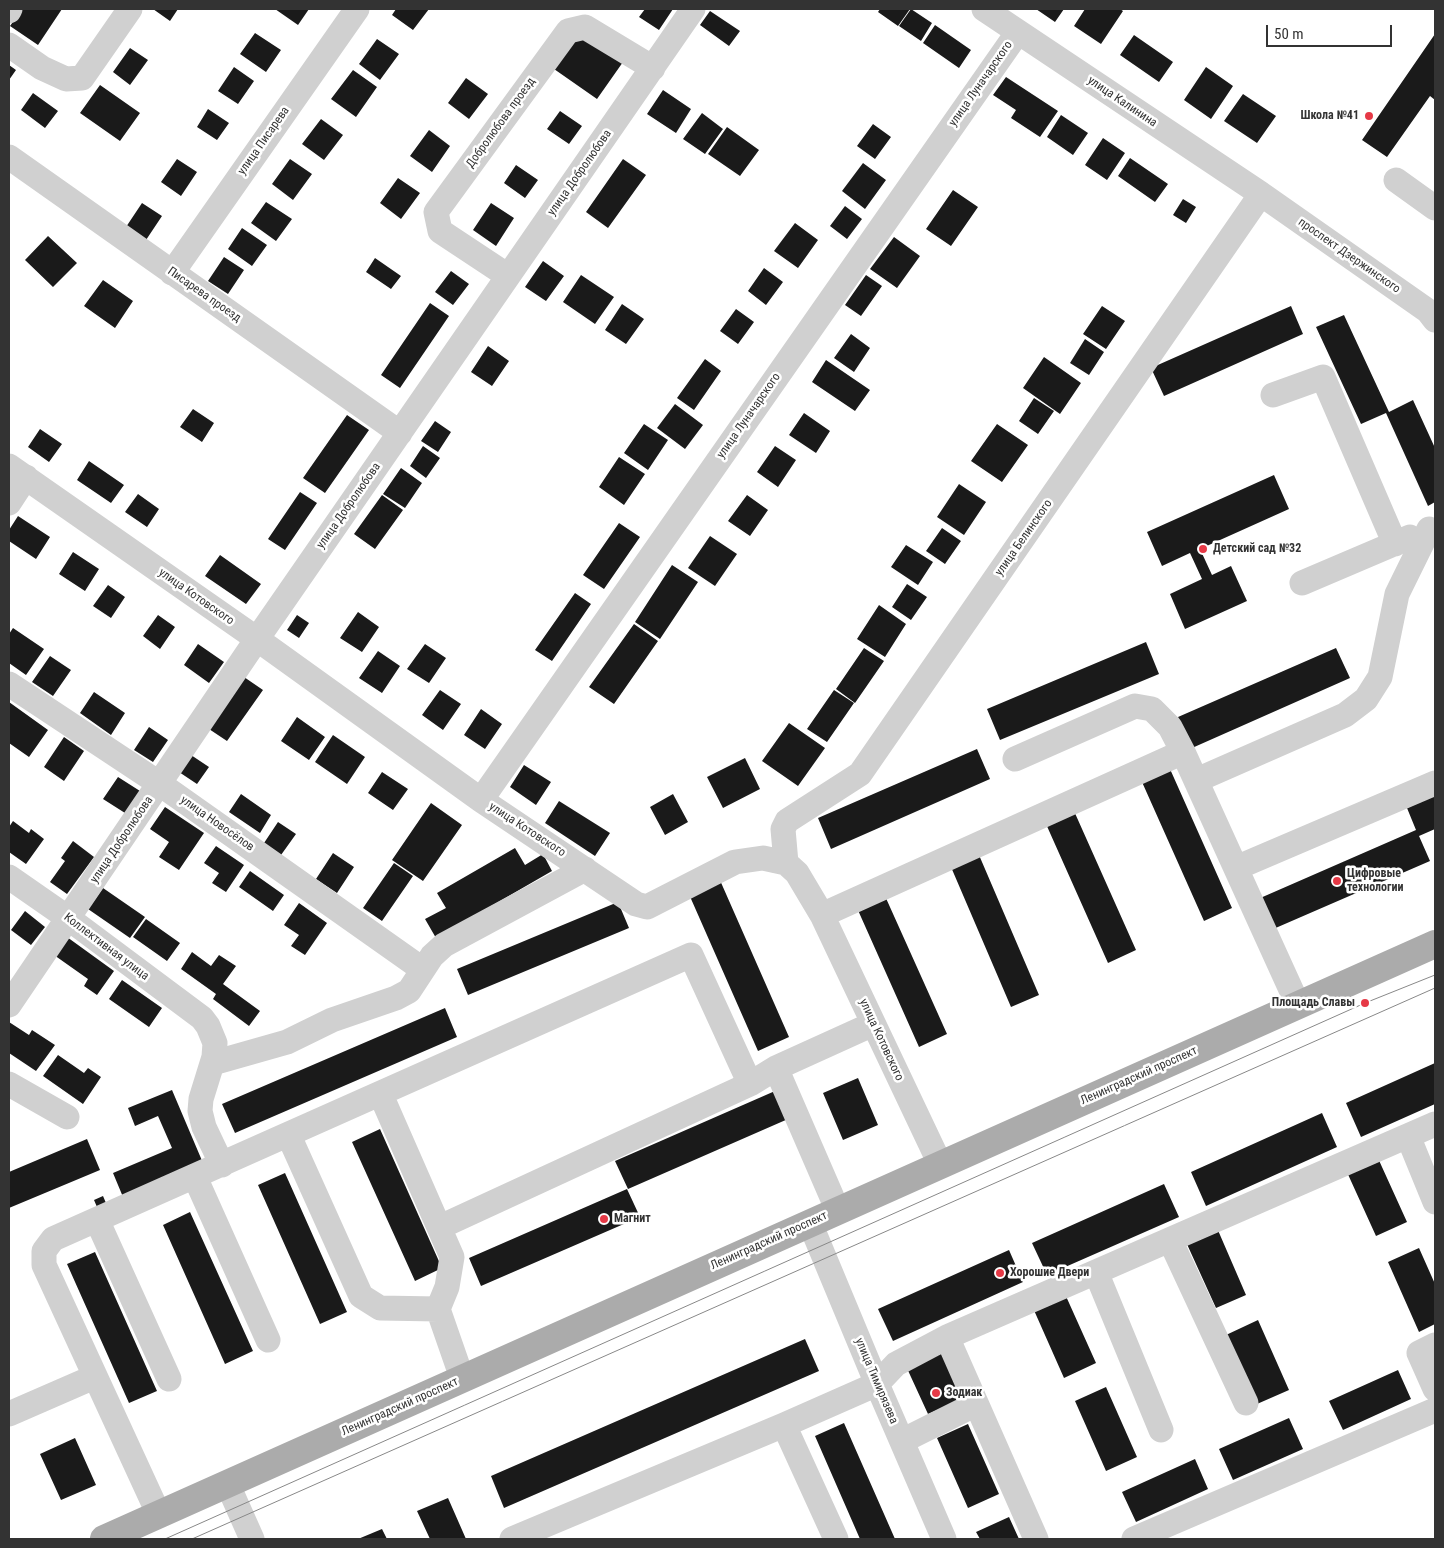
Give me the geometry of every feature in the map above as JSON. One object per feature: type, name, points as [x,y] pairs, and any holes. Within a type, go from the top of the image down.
[{"type":"main road","name":"Ленинградский проспект","points":[[104,1539],[1435,944]]},
{"type":"street","points":[[9,45],[42,68],[66,79],[82,78],[130,9]]},
{"type":"street","name":"улица Писарева","points":[[172,273],[357,9]]},
{"type":"street","name":"улица Добролюбова","points":[[9,1005],[257,639],[693,9]]},
{"type":"street","name":"улица Калинина","points":[[984,9],[1262,194]]},
{"type":"street","name":"Добролюбова проезд","points":[[508,276],[440,231],[436,212],[568,31],[585,27],[653,68]]},
{"type":"street","name":"улица Луначарского","points":[[481,800],[1018,32]]},
{"type":"street","name":"Писарева проезд","points":[[9,157],[400,433]]},
{"type":"street","points":[[1396,180],[1435,208]]},
{"type":"street","name":"проспект Дзержинского","points":[[1262,194],[1428,311],[1435,320]]},
{"type":"street","name":"улица Белинского","points":[[786,863],[783,828],[787,821],[860,774],[1262,194]]},
{"type":"street","points":[[1273,395],[1323,377],[1395,544]]},
{"type":"street","points":[[9,503],[17,472]]},
{"type":"street","name":"улица Котовского","points":[[17,472],[257,639],[481,800],[636,904],[647,907],[735,862],[763,858],[786,863],[797,873],[822,915],[940,1164]]},
{"type":"street","points":[[1302,583],[1432,528]]},
{"type":"street","points":[[1197,780],[1345,715],[1366,699],[1380,677],[1397,594],[1432,528]]},
{"type":"street","name":"улица Новосёлов","points":[[9,684],[160,784],[422,969]]},
{"type":"street","points":[[1015,759],[1135,706],[1152,710],[1170,727],[1197,780],[1298,1005]]},
{"type":"street","points":[[822,915],[1183,752]]},
{"type":"street","points":[[1236,868],[1435,782]]},
{"type":"street","points":[[222,1165],[204,1127],[200,1111],[201,1099],[213,1063],[287,1042],[332,1020],[396,998],[409,991],[416,983],[422,969],[444,945],[585,869]]},
{"type":"street","name":"Коллективная улица","points":[[9,877],[68,918],[202,1018],[208,1026],[215,1044],[213,1063]]},
{"type":"street","points":[[159,1515],[44,1265],[44,1251],[54,1239],[381,1095],[690,955],[750,1084]]},
{"type":"street","points":[[440,1227],[750,1084],[776,1068],[873,1024]]},
{"type":"street","points":[[776,1068],[838,1210]]},
{"type":"street","points":[[9,1084],[67,1117]]},
{"type":"street","points":[[381,1095],[452,1257],[448,1287],[438,1309],[462,1378]]},
{"type":"street","points":[[512,1539],[877,1384],[896,1364],[947,1337],[1435,1124]]},
{"type":"street","points":[[289,1136],[361,1296],[380,1308],[438,1309]]},
{"type":"street","points":[[1408,1136],[1435,1202]]},
{"type":"street","points":[[195,1178],[268,1340]]},
{"type":"street","points":[[97,1220],[169,1379]]},
{"type":"street","name":"улица Тимирязева","points":[[810,1223],[944,1539]]},
{"type":"street","points":[[1170,1240],[1246,1403]]},
{"type":"street","points":[[1096,1272],[1161,1430]]},
{"type":"street","points":[[947,1337],[1036,1539]]},
{"type":"street","points":[[1435,1345],[1419,1353],[1435,1389]]},
{"type":"street","points":[[9,1414],[94,1377]]},
{"type":"street","points":[[902,1441],[976,1404]]},
{"type":"street","points":[[1134,1539],[1435,1410]]},
{"type":"street","points":[[784,1425],[836,1539]]},
{"type":"street","points":[[228,1484],[252,1539]]},
{"type":"building","points":[[22,9],[62,9],[38,45],[10,26]]},
{"type":"building","points":[[153,9],[178,9],[170,21]]},
{"type":"building","points":[[275,9],[309,9],[298,25]]},
{"type":"building","points":[[396,9],[429,9],[413,30],[392,15]]},
{"type":"building","points":[[645,9],[673,9],[659,30],[639,17]]},
{"type":"building","points":[[880,9],[910,9],[898,26],[878,12]]},
{"type":"building","points":[[911,9],[932,23],[921,41],[899,26]]},
{"type":"building","points":[[1036,9],[1064,9],[1055,22]]},
{"type":"building","points":[[1085,9],[1120,9],[1123,11],[1101,44],[1074,26]]},
{"type":"building","points":[[710,11],[740,31],[729,46],[700,25]]},
{"type":"building","points":[[935,25],[971,50],[959,68],[923,43]]},
{"type":"building","points":[[580,32],[623,62],[597,99],[554,69]]},
{"type":"building","points":[[255,33],[281,50],[266,72],[240,54]]},
{"type":"building","points":[[1435,34],[1435,100],[1430,96],[1387,157],[1362,140]]},
{"type":"building","points":[[1134,35],[1173,62],[1159,82],[1120,55]]},
{"type":"building","points":[[377,39],[399,54],[380,80],[359,64]]},
{"type":"building","points":[[130,48],[148,60],[130,85],[113,72]]},
{"type":"building","points":[[9,65],[16,70],[9,80]]},
{"type":"building","points":[[234,67],[254,81],[238,104],[218,91]]},
{"type":"building","points":[[1206,67],[1233,86],[1211,119],[1184,100]]},
{"type":"building","points":[[353,70],[377,87],[356,117],[331,99]]},
{"type":"building","points":[[1006,77],[1058,111],[1040,137],[1011,118],[1016,110],[993,95]]},
{"type":"building","points":[[466,78],[488,94],[469,119],[448,103]]},
{"type":"building","points":[[100,85],[140,113],[120,141],[80,113]]},
{"type":"building","points":[[663,90],[691,109],[676,133],[647,114]]},
{"type":"building","points":[[33,93],[58,111],[45,128],[21,110]]},
{"type":"building","points":[[1243,94],[1276,116],[1257,143],[1224,121]]},
{"type":"building","points":[[208,109],[229,123],[217,140],[197,127]]},
{"type":"building","points":[[560,111],[582,126],[569,144],[547,129]]},
{"type":"building","points":[[702,113],[723,129],[705,154],[683,139]]},
{"type":"building","points":[[1061,115],[1088,133],[1073,155],[1047,137]]},
{"type":"building","points":[[321,119],[343,135],[324,160],[302,144]]},
{"type":"building","points":[[873,124],[891,137],[875,159],[857,146]]},
{"type":"building","points":[[727,127],[759,150],[740,176],[708,154]]},
{"type":"building","points":[[429,130],[450,146],[432,172],[410,156]]},
{"type":"building","points":[[1103,138],[1125,153],[1107,180],[1085,165]]},
{"type":"building","points":[[1130,158],[1168,184],[1155,202],[1118,176]]},
{"type":"building","points":[[177,159],[197,172],[181,196],[161,182]]},
{"type":"building","points":[[290,159],[312,174],[293,200],[272,184]]},
{"type":"building","points":[[623,159],[646,175],[608,228],[586,212]]},
{"type":"building","points":[[863,163],[886,180],[865,209],[842,191]]},
{"type":"building","points":[[516,165],[538,180],[525,198],[504,183]]},
{"type":"building","points":[[398,178],[420,193],[401,219],[380,203]]},
{"type":"building","points":[[953,190],[978,207],[951,246],[926,229]]},
{"type":"building","points":[[1183,199],[1196,207],[1186,223],[1173,215]]},
{"type":"building","points":[[266,202],[292,219],[276,241],[251,223]]},
{"type":"building","points":[[142,203],[162,216],[146,240],[126,227]]},
{"type":"building","points":[[491,203],[514,218],[496,246],[473,230]]},
{"type":"building","points":[[845,206],[862,219],[847,239],[830,226]]},
{"type":"building","points":[[795,223],[818,240],[798,268],[774,251]]},
{"type":"building","points":[[242,228],[267,245],[252,266],[228,249]]},
{"type":"building","points":[[48,236],[77,263],[53,287],[25,260]]},
{"type":"building","points":[[894,237],[920,256],[897,288],[870,269]]},
{"type":"building","points":[[224,257],[244,270],[228,294],[208,281]]},
{"type":"building","points":[[375,258],[401,276],[391,289],[366,272]]},
{"type":"building","points":[[543,261],[564,276],[546,301],[525,287]]},
{"type":"building","points":[[764,268],[783,282],[766,305],[748,291]]},
{"type":"building","points":[[451,271],[469,284],[453,305],[435,292]]},
{"type":"building","points":[[581,275],[614,297],[595,324],[563,302]]},
{"type":"building","points":[[866,275],[882,286],[861,316],[845,305]]},
{"type":"building","points":[[103,280],[133,301],[115,328],[84,306]]},
{"type":"building","points":[[430,303],[449,316],[400,388],[381,375]]},
{"type":"building","points":[[622,304],[644,319],[626,344],[605,330]]},
{"type":"building","points":[[1102,306],[1125,321],[1106,349],[1083,334]]},
{"type":"building","points":[[1291,306],[1303,334],[1164,396],[1151,368]]},
{"type":"building","points":[[736,309],[754,322],[738,344],[720,331]]},
{"type":"building","points":[[1344,315],[1389,412],[1413,400],[1435,448],[1435,502],[1428,506],[1386,413],[1361,424],[1316,327]]},
{"type":"building","points":[[851,334],[870,348],[854,372],[834,358]]},
{"type":"building","points":[[1085,339],[1104,352],[1089,375],[1070,363]]},
{"type":"building","points":[[488,346],[509,361],[492,386],[471,372]]},
{"type":"building","points":[[1044,357],[1081,383],[1060,414],[1023,388]]},
{"type":"building","points":[[705,359],[721,371],[694,410],[677,398]]},
{"type":"building","points":[[826,360],[870,390],[855,411],[812,382]]},
{"type":"building","points":[[1034,398],[1054,411],[1038,434],[1019,421]]},
{"type":"building","points":[[675,404],[703,425],[685,449],[657,428]]},
{"type":"building","points":[[193,409],[214,423],[202,442],[180,427]]},
{"type":"building","points":[[804,413],[830,431],[816,453],[789,435]]},
{"type":"building","points":[[347,415],[369,430],[325,493],[303,478]]},
{"type":"building","points":[[435,421],[451,432],[438,452],[421,441]]},
{"type":"building","points":[[644,424],[668,440],[648,470],[624,453]]},
{"type":"building","points":[[997,424],[1028,445],[1002,482],[971,461]]},
{"type":"building","points":[[40,429],[62,444],[49,462],[28,447]]},
{"type":"building","points":[[423,446],[440,458],[426,478],[410,466]]},
{"type":"building","points":[[775,446],[796,460],[778,487],[757,472]]},
{"type":"building","points":[[619,457],[645,474],[624,505],[599,487]]},
{"type":"building","points":[[89,461],[124,485],[111,503],[77,480]]},
{"type":"building","points":[[401,468],[422,483],[405,508],[383,494]]},
{"type":"building","points":[[1274,475],[1289,509],[1200,549],[1212,575],[1231,566],[1247,601],[1185,629],[1170,594],[1202,579],[1190,553],[1162,566],[1147,532]]},
{"type":"building","points":[[959,484],[986,502],[964,535],[937,517]]},
{"type":"building","points":[[300,492],[317,503],[285,550],[268,539]]},
{"type":"building","points":[[138,494],[159,509],[147,527],[125,512]]},
{"type":"building","points":[[382,495],[403,510],[375,549],[354,534]]},
{"type":"building","points":[[747,495],[768,510],[750,536],[728,521]]},
{"type":"building","points":[[18,516],[50,537],[36,559],[9,541],[9,530]]},
{"type":"building","points":[[619,523],[640,537],[604,589],[583,575]]},
{"type":"building","points":[[942,528],[961,541],[945,564],[926,551]]},
{"type":"building","points":[[710,536],[737,554],[715,586],[688,568]]},
{"type":"building","points":[[906,545],[933,562],[918,585],[891,567]]},
{"type":"building","points":[[73,552],[99,569],[85,591],[59,574]]},
{"type":"building","points":[[220,555],[261,584],[246,604],[205,576]]},
{"type":"building","points":[[672,565],[698,582],[660,639],[635,622]]},
{"type":"building","points":[[907,584],[927,597],[911,620],[892,607]]},
{"type":"building","points":[[108,585],[125,597],[111,618],[93,606]]},
{"type":"building","points":[[575,593],[591,604],[552,661],[535,650]]},
{"type":"building","points":[[879,605],[906,624],[885,657],[857,639]]},
{"type":"building","points":[[358,612],[379,627],[362,652],[340,638]]},
{"type":"building","points":[[158,615],[175,627],[160,649],[143,636]]},
{"type":"building","points":[[297,615],[309,623],[299,638],[287,630]]},
{"type":"building","points":[[634,624],[658,641],[614,704],[589,687]]},
{"type":"building","points":[[13,628],[44,649],[26,675],[9,663],[9,634]]},
{"type":"building","points":[[1146,642],[1159,674],[1000,740],[987,709]]},
{"type":"building","points":[[198,644],[224,662],[209,683],[184,665]]},
{"type":"building","points":[[425,644],[446,658],[429,683],[407,669]]},
{"type":"building","points":[[864,648],[884,661],[855,703],[836,689]]},
{"type":"building","points":[[1336,648],[1350,678],[1192,748],[1178,717]]},
{"type":"building","points":[[378,651],[400,666],[382,693],[359,678]]},
{"type":"building","points":[[50,656],[71,670],[53,696],[32,682]]},
{"type":"building","points":[[244,677],[263,690],[227,741],[209,729]]},
{"type":"building","points":[[440,690],[461,704],[443,730],[422,715]]},
{"type":"building","points":[[834,690],[854,703],[827,742],[807,729]]},
{"type":"building","points":[[94,692],[125,713],[111,735],[80,713]]},
{"type":"building","points":[[9,702],[48,730],[29,757],[9,743]]},
{"type":"building","points":[[481,709],[502,724],[485,749],[464,735]]},
{"type":"building","points":[[297,717],[325,737],[309,760],[281,741]]},
{"type":"building","points":[[789,723],[825,748],[798,786],[762,761]]},
{"type":"building","points":[[149,727],[168,740],[153,762],[134,750]]},
{"type":"building","points":[[333,735],[365,757],[347,784],[315,762]]},
{"type":"building","points":[[64,737],[84,751],[64,781],[44,767]]},
{"type":"building","points":[[977,749],[990,779],[831,849],[818,818]]},
{"type":"building","points":[[188,753],[209,767],[197,784],[176,770]]},
{"type":"building","points":[[745,758],[760,789],[723,808],[707,777]]},
{"type":"building","points":[[524,765],[551,782],[536,805],[510,787]]},
{"type":"building","points":[[1170,769],[1232,908],[1204,921],[1142,782]]},
{"type":"building","points":[[382,772],[408,789],[393,810],[368,793]]},
{"type":"building","points":[[118,777],[140,791],[125,813],[103,799]]},
{"type":"building","points":[[241,794],[271,815],[260,833],[229,812]]},
{"type":"building","points":[[673,794],[688,822],[665,835],[650,807]]},
{"type":"building","points":[[1435,795],[1435,829],[1419,836],[1430,861],[1271,930],[1258,899],[1416,830],[1407,808]]},
{"type":"building","points":[[559,801],[610,833],[595,856],[545,823]]},
{"type":"building","points":[[431,803],[462,825],[423,881],[392,860]]},
{"type":"building","points":[[165,807],[204,833],[179,870],[159,857],[169,842],[150,829]]},
{"type":"building","points":[[1074,811],[1136,950],[1108,963],[1046,824]]},
{"type":"building","points":[[13,821],[29,833],[31,829],[44,839],[26,864],[9,852],[9,827]]},
{"type":"building","points":[[278,822],[296,834],[281,855],[264,843]]},
{"type":"building","points":[[73,841],[94,857],[67,894],[50,882],[65,861],[61,858]]},
{"type":"building","points":[[216,846],[244,865],[226,892],[212,883],[219,873],[204,863]]},
{"type":"building","points":[[515,848],[525,865],[543,854],[552,871],[436,938],[425,919],[446,908],[437,893]]},
{"type":"building","points":[[333,853],[354,867],[337,893],[316,879]]},
{"type":"building","points":[[979,855],[1039,995],[1011,1007],[951,867]]},
{"type":"building","points":[[394,863],[413,876],[382,921],[363,908]]},
{"type":"building","points":[[250,871],[284,895],[273,911],[239,887]]},
{"type":"building","points":[[719,878],[789,1037],[758,1051],[688,892]]},
{"type":"building","points":[[103,888],[145,917],[130,938],[88,909]]},
{"type":"building","points":[[885,896],[947,1034],[919,1047],[857,908]]},
{"type":"building","points":[[618,902],[629,928],[468,995],[457,969]]},
{"type":"building","points":[[299,903],[327,923],[305,955],[291,946],[299,935],[284,925]]},
{"type":"building","points":[[25,911],[45,927],[31,945],[11,930]]},
{"type":"building","points":[[146,919],[180,943],[167,961],[133,937]]},
{"type":"building","points":[[67,937],[114,971],[97,995],[84,986],[88,979],[54,955]]},
{"type":"building","points":[[192,952],[211,966],[219,955],[236,966],[223,984],[260,1011],[249,1026],[213,999],[216,994],[181,969]]},
{"type":"building","points":[[122,980],[162,1008],[149,1027],[109,999]]},
{"type":"building","points":[[445,1008],[457,1037],[235,1133],[222,1104]]},
{"type":"building","points":[[9,1022],[29,1035],[32,1030],[55,1045],[36,1071],[9,1053]]},
{"type":"building","points":[[58,1055],[84,1073],[88,1068],[101,1077],[83,1104],[43,1076]]},
{"type":"building","points":[[1435,1063],[1435,1104],[1361,1137],[1346,1103]]},
{"type":"building","points":[[858,1078],[878,1125],[843,1140],[823,1093]]},
{"type":"building","points":[[172,1090],[203,1163],[123,1197],[113,1173],[172,1148],[158,1116],[135,1126],[128,1108]]},
{"type":"building","points":[[775,1091],[788,1119],[628,1189],[615,1161]]},
{"type":"building","points":[[1322,1113],[1337,1147],[1206,1206],[1191,1172]]},
{"type":"building","points":[[380,1129],[442,1268],[415,1281],[352,1142]]},
{"type":"building","points":[[87,1139],[100,1170],[9,1208],[9,1172]]},
{"type":"building","points":[[1377,1156],[1407,1222],[1376,1236],[1346,1170]]},
{"type":"building","points":[[285,1173],[347,1312],[320,1324],[258,1185]]},
{"type":"building","points":[[1164,1184],[1179,1217],[1047,1275],[1032,1243]]},
{"type":"building","points":[[627,1189],[640,1217],[481,1286],[469,1258]]},
{"type":"building","points":[[103,1196],[106,1203],[97,1207],[94,1200]]},
{"type":"building","points":[[190,1212],[253,1351],[225,1364],[163,1225]]},
{"type":"building","points":[[1217,1228],[1246,1295],[1216,1308],[1186,1242]]},
{"type":"building","points":[[1419,1248],[1435,1284],[1435,1324],[1419,1332],[1388,1262]]},
{"type":"building","points":[[1009,1250],[1023,1282],[893,1341],[878,1309]]},
{"type":"building","points":[[95,1252],[157,1391],[129,1403],[67,1264]]},
{"type":"building","points":[[1065,1294],[1096,1363],[1064,1378],[1033,1308]]},
{"type":"building","points":[[1258,1320],[1289,1390],[1257,1404],[1226,1335]]},
{"type":"building","points":[[805,1339],[819,1371],[504,1508],[491,1476]]},
{"type":"building","points":[[940,1348],[963,1399],[928,1414],[905,1364]]},
{"type":"building","points":[[1398,1370],[1411,1399],[1343,1430],[1329,1401]]},
{"type":"building","points":[[1106,1387],[1137,1457],[1106,1471],[1075,1401]]},
{"type":"building","points":[[1289,1418],[1303,1449],[1233,1480],[1219,1449]]},
{"type":"building","points":[[844,1423],[895,1539],[860,1539],[815,1436]]},
{"type":"building","points":[[968,1424],[999,1494],[968,1508],[937,1438]]},
{"type":"building","points":[[75,1438],[96,1485],[61,1500],[40,1454]]},
{"type":"building","points":[[1195,1459],[1208,1489],[1136,1522],[1122,1492]]},
{"type":"building","points":[[448,1498],[466,1539],[430,1539],[417,1511]]},
{"type":"building","points":[[1009,1517],[1019,1539],[980,1539],[976,1532]]},
{"type":"building","points":[[382,1529],[387,1539],[358,1539]]},
{"type":"tram line","points":[[165,1539],[1365,1003],[1435,975]]},
{"type":"tram line","points":[[192,1539],[1435,988]]},
{"type":"place","name":"Школа №41","points":[[1369,116]]},
{"type":"place","name":"Детский сад №32","points":[[1203,549]]},
{"type":"place","name":"Цифровые технологии","points":[[1337,881]]},
{"type":"place","name":"Площадь Славы","points":[[1365,1003]]},
{"type":"place","name":"Магнит","points":[[604,1219]]},
{"type":"place","name":"Хорошие Двери","points":[[1000,1273]]},
{"type":"place","name":"Зодиак","points":[[936,1393]]}]
